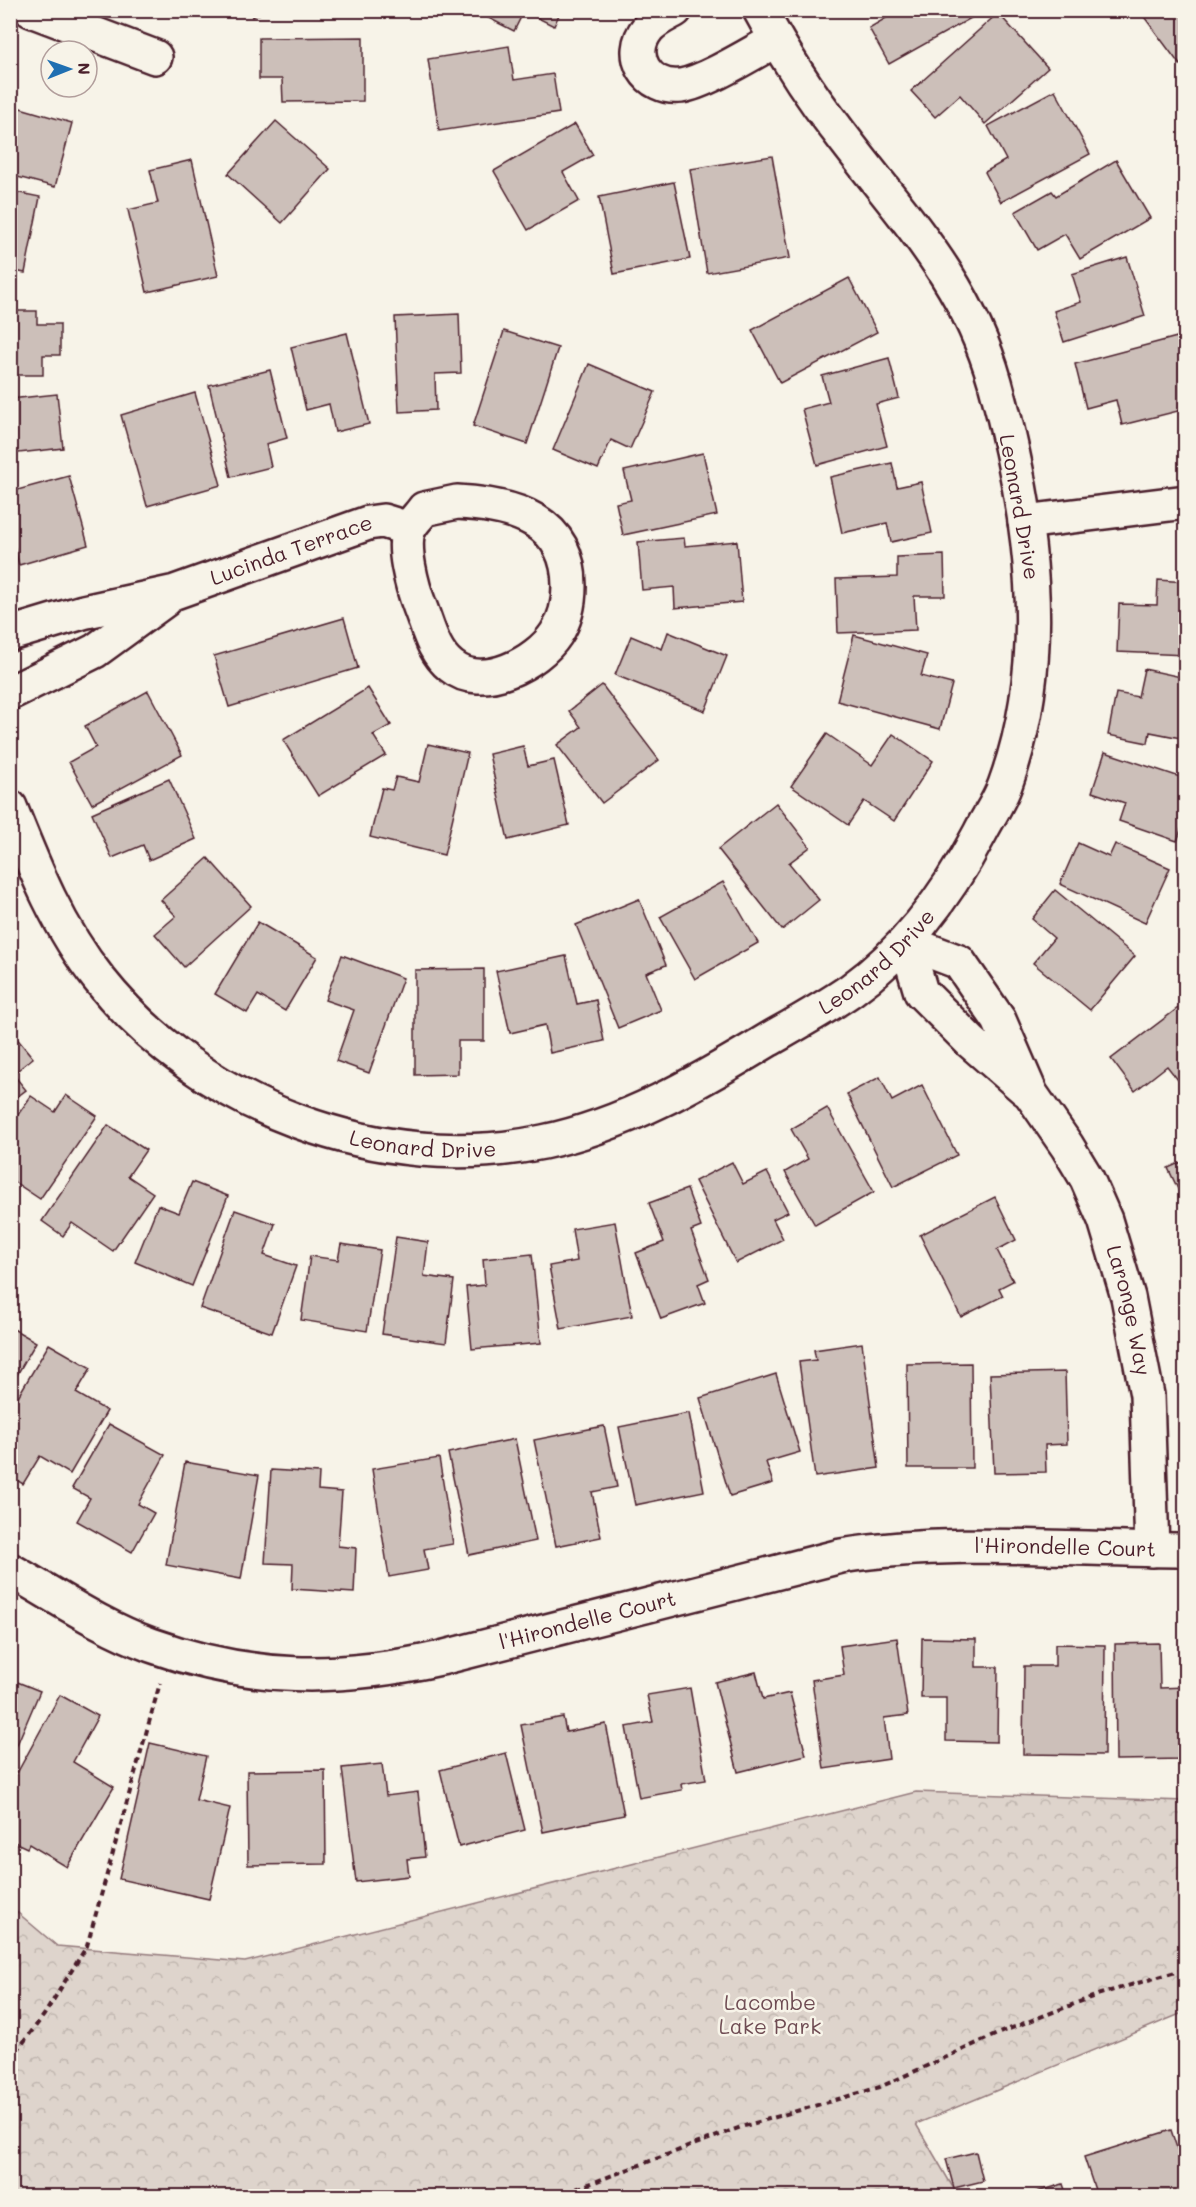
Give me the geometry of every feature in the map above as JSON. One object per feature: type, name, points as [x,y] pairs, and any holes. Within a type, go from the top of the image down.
[{"type":"street","points":[[32,10],[155,57]]},
{"type":"street","points":[[675,10],[648,29],[642,41],[640,55],[643,67],[649,78],[658,84],[682,86],[696,81],[776,40]]},
{"type":"street","name":"Leonard Drive","points":[[10,807],[48,898],[74,942],[99,979],[134,1017],[168,1048],[202,1073],[277,1112],[351,1138],[400,1147],[467,1150],[511,1148],[582,1132],[620,1118],[686,1089],[848,992],[906,942],[945,894],[1004,788],[1026,710],[1034,630],[1033,578],[1025,522],[993,376],[957,289],[931,250],[834,127],[776,40],[760,10]]},
{"type":"street","points":[[458,502],[506,509],[547,528],[561,544],[569,575],[567,610],[550,642],[506,671],[490,677],[473,677],[451,667],[435,647],[413,590],[408,552],[409,529],[424,509],[458,502]]},
{"type":"street","points":[[1025,522],[1185,502]]},
{"type":"street","name":"Lucinda Terrace","points":[[10,634],[83,612],[175,592],[368,523],[383,521],[409,529]]},
{"type":"street","name":"Lucinda Terrace","points":[[10,693],[95,651],[175,592]]},
{"type":"street","name":"Laronge Way","points":[[906,942],[921,992],[971,1042],[1031,1094]]},
{"type":"street","name":"Laronge Way","points":[[906,942],[959,962],[999,1020],[1031,1094],[1087,1179],[1105,1220],[1128,1297],[1147,1395],[1152,1550]]},
{"type":"street","name":"l'Hirondelle Court","points":[[10,1570],[104,1623],[169,1651],[258,1672],[350,1674],[441,1658],[863,1552],[914,1548],[1185,1550]]},
{"type":"path","points":[[10,2060],[44,2015],[87,1946],[169,1651]]},
{"type":"path","points":[[558,2196],[741,2127],[880,2087],[1004,2031],[1089,1998],[1185,1969]]},
{"type":"green space","name":"Lacombe Lake Park","points":[[916,1792],[1185,1801],[1185,2012],[916,2124],[958,2196],[11,2196],[11,1907],[57,1946],[245,1962]]},
{"type":"building","points":[[250,10],[268,10],[252,17]]},
{"type":"building","points":[[473,10],[561,10],[554,26],[524,11],[514,31]]},
{"type":"building","points":[[891,10],[978,10],[980,13],[889,64],[869,28],[893,14]]},
{"type":"building","points":[[1139,10],[1186,10],[1186,61],[1180,65]]},
{"type":"building","points":[[998,13],[1048,68],[985,124],[960,95],[935,117],[911,91]]},
{"type":"building","points":[[363,37],[363,101],[283,102],[282,79],[259,79],[259,38]]},
{"type":"building","points":[[509,46],[514,80],[553,74],[559,113],[439,131],[428,59]]},
{"type":"building","points":[[1055,90],[1090,154],[1001,202],[985,172],[1006,160],[988,126]]},
{"type":"building","points":[[10,105],[72,123],[55,187],[10,175]]},
{"type":"building","points":[[276,121],[330,169],[282,223],[228,174]]},
{"type":"building","points":[[575,124],[593,155],[563,172],[579,201],[528,230],[494,171]]},
{"type":"building","points":[[772,156],[790,258],[707,273],[690,169]]},
{"type":"building","points":[[192,160],[218,276],[147,292],[128,210],[158,203],[150,170]]},
{"type":"building","points":[[1116,160],[1150,218],[1080,259],[1065,234],[1037,250],[1015,212],[1052,191],[1056,196]]},
{"type":"building","points":[[674,182],[690,259],[614,274],[599,197]]},
{"type":"building","points":[[10,191],[40,197],[25,273],[10,270]]},
{"type":"building","points":[[1127,257],[1145,316],[1064,342],[1054,311],[1081,302],[1072,274]]},
{"type":"building","points":[[849,278],[877,332],[780,383],[752,330]]},
{"type":"building","points":[[10,311],[37,311],[37,324],[60,324],[60,355],[43,355],[43,375],[10,375]]},
{"type":"building","points":[[459,314],[461,373],[435,374],[436,410],[399,412],[395,317]]},
{"type":"building","points":[[504,331],[558,348],[527,444],[473,426]]},
{"type":"building","points":[[347,333],[369,424],[335,432],[329,404],[306,410],[291,347]]},
{"type":"building","points":[[1177,337],[1186,369],[1186,409],[1122,425],[1116,400],[1086,408],[1075,364]]},
{"type":"building","points":[[889,358],[899,398],[876,404],[887,446],[817,465],[802,409],[829,402],[822,376]]},
{"type":"building","points":[[589,364],[655,392],[630,449],[611,440],[598,469],[553,450]]},
{"type":"building","points":[[270,370],[287,438],[266,444],[271,467],[231,477],[209,385]]},
{"type":"building","points":[[195,393],[221,485],[147,506],[121,415]]},
{"type":"building","points":[[57,394],[63,448],[10,454],[10,399]]},
{"type":"building","points":[[703,453],[717,515],[623,535],[616,503],[631,500],[624,471]]},
{"type":"building","points":[[892,463],[897,487],[921,482],[932,533],[891,542],[887,523],[842,533],[830,477]]},
{"type":"building","points":[[69,476],[88,545],[19,565],[14,545],[10,546],[10,492]]},
{"type":"building","points":[[684,538],[685,546],[737,541],[742,602],[675,608],[674,587],[642,590],[638,542]]},
{"type":"building","points":[[944,555],[945,596],[914,596],[916,630],[838,633],[836,579],[897,577],[897,557]]},
{"type":"building","points":[[1158,580],[1186,582],[1186,655],[1117,652],[1119,604],[1157,605]]},
{"type":"building","points":[[344,618],[358,668],[229,707],[214,656]]},
{"type":"building","points":[[668,632],[727,656],[705,711],[615,675],[631,636],[662,649]]},
{"type":"building","points":[[854,635],[927,655],[921,676],[952,684],[940,729],[837,701]]},
{"type":"building","points":[[1144,669],[1186,678],[1186,739],[1150,732],[1148,743],[1108,735],[1116,693],[1138,697]]},
{"type":"building","points":[[602,685],[659,760],[602,803],[557,745],[581,727],[569,711]]},
{"type":"building","points":[[368,688],[391,725],[373,735],[386,755],[318,796],[283,740]]},
{"type":"building","points":[[148,691],[182,755],[92,804],[69,762],[96,747],[85,726]]},
{"type":"building","points":[[827,734],[872,765],[893,734],[933,761],[894,821],[864,801],[848,825],[791,786]]},
{"type":"building","points":[[428,744],[468,753],[444,855],[370,837],[382,788],[392,790],[396,777],[419,782]]},
{"type":"building","points":[[523,746],[528,766],[554,760],[569,825],[508,840],[489,754]]},
{"type":"building","points":[[1105,752],[1186,779],[1186,816],[1177,841],[1119,821],[1125,803],[1092,792]]},
{"type":"building","points":[[169,779],[196,839],[149,860],[143,845],[112,858],[92,813]]},
{"type":"building","points":[[776,803],[810,847],[789,863],[819,900],[782,930],[718,849]]},
{"type":"building","points":[[1078,843],[1109,857],[1115,844],[1170,868],[1145,923],[1060,884]]},
{"type":"building","points":[[208,858],[251,906],[184,967],[155,934],[176,916],[161,900]]},
{"type":"building","points":[[723,882],[758,943],[695,979],[660,917]]},
{"type":"building","points":[[1055,890],[1135,956],[1090,1010],[1033,963],[1054,938],[1032,919]]},
{"type":"building","points":[[639,899],[666,965],[646,973],[661,1010],[618,1028],[576,925]]},
{"type":"building","points":[[258,922],[317,957],[285,1011],[258,995],[247,1013],[215,994]]},
{"type":"building","points":[[342,955],[403,978],[369,1073],[336,1061],[354,1010],[325,1000]]},
{"type":"building","points":[[566,956],[577,1004],[596,1000],[604,1041],[550,1053],[545,1025],[510,1033],[496,971]]},
{"type":"building","points":[[484,969],[484,1041],[458,1041],[458,1074],[415,1075],[415,970]]},
{"type":"building","points":[[1186,1002],[1186,1090],[1167,1066],[1135,1091],[1111,1059]]},
{"type":"building","points":[[10,1030],[33,1058],[13,1074],[26,1090],[10,1102]]},
{"type":"building","points":[[880,1077],[892,1101],[922,1085],[957,1155],[893,1187],[847,1094]]},
{"type":"building","points":[[66,1095],[97,1116],[40,1199],[10,1179],[10,1126],[31,1096],[55,1112]]},
{"type":"building","points":[[827,1108],[874,1192],[815,1225],[785,1172],[808,1159],[791,1129]]},
{"type":"building","points":[[108,1125],[146,1150],[128,1176],[153,1193],[113,1251],[72,1223],[63,1236],[42,1221]]},
{"type":"building","points":[[1186,1160],[1186,1206],[1168,1168]]},
{"type":"building","points":[[732,1162],[743,1184],[767,1172],[788,1212],[773,1219],[783,1239],[736,1263],[695,1181]]},
{"type":"building","points":[[192,1182],[228,1196],[192,1286],[135,1262],[158,1205],[179,1213]]},
{"type":"building","points":[[687,1189],[701,1227],[691,1231],[709,1279],[698,1284],[705,1303],[661,1319],[636,1253],[664,1242],[649,1203]]},
{"type":"building","points":[[995,1197],[1016,1240],[997,1250],[1013,1281],[999,1288],[1003,1296],[961,1317],[920,1235]]},
{"type":"building","points":[[235,1210],[275,1224],[264,1255],[296,1266],[272,1333],[200,1308]]},
{"type":"building","points":[[615,1222],[632,1316],[561,1329],[549,1266],[577,1261],[572,1229]]},
{"type":"building","points":[[396,1237],[428,1242],[424,1276],[454,1280],[446,1343],[382,1334]]},
{"type":"building","points":[[341,1244],[380,1250],[367,1331],[301,1320],[310,1256],[338,1260]]},
{"type":"building","points":[[532,1254],[541,1343],[472,1349],[466,1287],[485,1285],[483,1259]]},
{"type":"building","points":[[10,1327],[36,1342],[10,1387]]},
{"type":"building","points":[[862,1343],[879,1468],[815,1477],[799,1362],[816,1360],[814,1350]]},
{"type":"building","points":[[49,1344],[91,1368],[76,1393],[107,1411],[70,1474],[40,1456],[23,1484],[10,1476],[10,1410]]},
{"type":"building","points":[[971,1363],[972,1468],[908,1468],[907,1364]]},
{"type":"building","points":[[1065,1372],[1067,1444],[1045,1445],[1046,1472],[994,1473],[990,1374]]},
{"type":"building","points":[[776,1374],[800,1452],[766,1462],[773,1483],[730,1496],[700,1398]]},
{"type":"building","points":[[689,1413],[704,1491],[635,1505],[619,1427]]},
{"type":"building","points":[[109,1424],[165,1455],[138,1504],[154,1513],[132,1552],[77,1521],[90,1498],[72,1488]]},
{"type":"building","points":[[604,1426],[617,1487],[592,1492],[601,1537],[556,1546],[534,1440]]},
{"type":"building","points":[[515,1439],[536,1541],[469,1555],[448,1453]]},
{"type":"building","points":[[439,1458],[453,1544],[424,1549],[428,1570],[389,1577],[372,1469]]},
{"type":"building","points":[[185,1462],[259,1475],[241,1579],[166,1565]]},
{"type":"building","points":[[271,1470],[319,1473],[318,1490],[342,1492],[338,1546],[356,1548],[354,1593],[292,1589],[293,1564],[265,1563]]},
{"type":"building","points":[[897,1638],[908,1715],[884,1718],[889,1759],[824,1769],[812,1680],[844,1675],[840,1646]]},
{"type":"building","points":[[922,1638],[976,1639],[976,1667],[998,1667],[997,1742],[946,1741],[946,1698],[921,1698]]},
{"type":"building","points":[[1159,1643],[1160,1688],[1186,1687],[1186,1759],[1116,1760],[1115,1644]]},
{"type":"building","points":[[1055,1644],[1105,1645],[1104,1755],[1023,1754],[1024,1666],[1055,1666]]},
{"type":"building","points":[[756,1672],[763,1699],[790,1693],[806,1755],[738,1772],[715,1682]]},
{"type":"building","points":[[10,1679],[40,1691],[10,1761]]},
{"type":"building","points":[[690,1688],[706,1780],[681,1784],[682,1790],[639,1798],[626,1727],[653,1722],[647,1695]]},
{"type":"building","points":[[60,1695],[98,1716],[73,1762],[114,1787],[67,1867],[29,1844],[27,1848],[10,1840],[10,1786]]},
{"type":"building","points":[[563,1717],[566,1732],[606,1724],[624,1815],[543,1832],[521,1725]]},
{"type":"building","points":[[150,1743],[206,1756],[196,1800],[230,1808],[209,1899],[119,1879]]},
{"type":"building","points":[[506,1753],[525,1830],[459,1847],[440,1770]]},
{"type":"building","points":[[382,1764],[386,1796],[418,1792],[425,1857],[407,1859],[409,1876],[356,1882],[342,1768]]},
{"type":"building","points":[[325,1770],[326,1864],[248,1865],[247,1771]]},
{"type":"building","points":[[1171,2130],[1186,2175],[1186,2189],[1161,2196],[1097,2196],[1084,2157]]},
{"type":"building","points":[[976,2152],[983,2181],[954,2188],[946,2159]]},
{"type":"building","points":[[1063,2184],[1067,2196],[1024,2196]]}]
